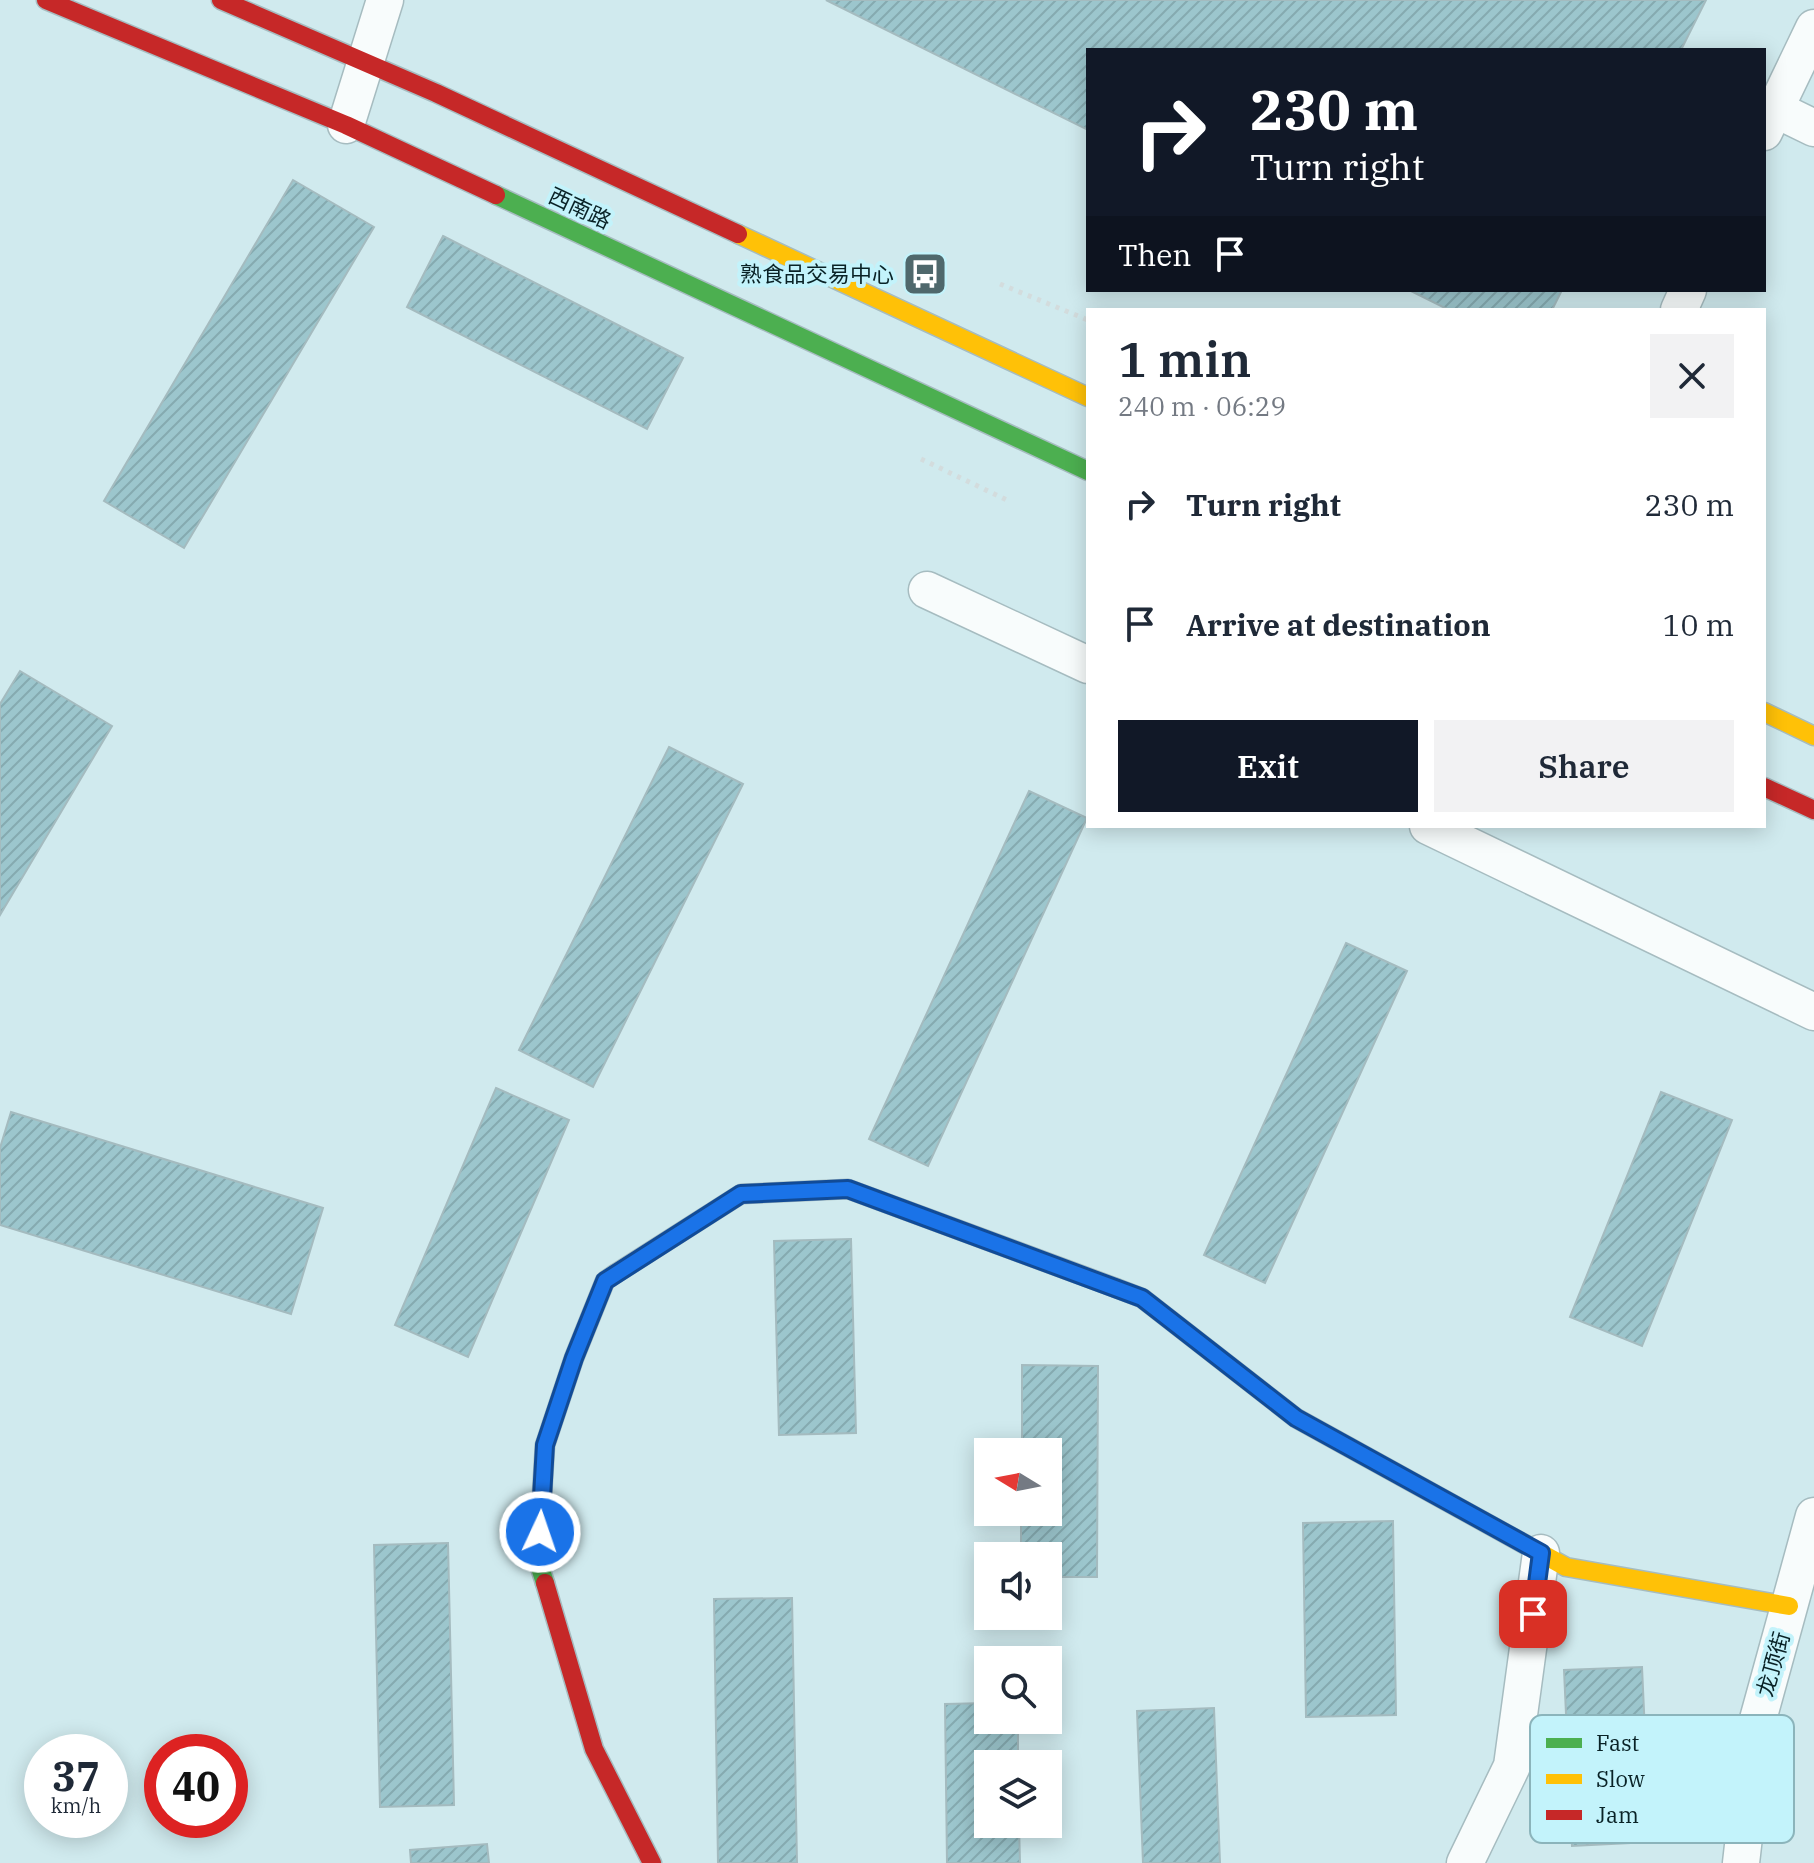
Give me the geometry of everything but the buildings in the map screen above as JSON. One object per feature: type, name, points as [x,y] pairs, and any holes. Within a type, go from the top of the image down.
[{"type":"main road","name":"西南路","points":[[46,0],[346,125],[1086,470]]},
{"type":"main road","name":"西南路","points":[[221,0],[366,61],[1086,396]]},
{"type":"main road","points":[[1766,713],[1814,736]]},
{"type":"main road","points":[[1766,788],[1814,810]]},
{"type":"main road","points":[[652,1863],[594,1749],[538,1561],[545,1445],[574,1358],[605,1281],[741,1194],[848,1189],[1142,1298],[1296,1418],[1566,1567],[1789,1606]]},
{"type":"street","points":[[346,125],[385,0]]},
{"type":"street","points":[[1814,28],[1770,120],[1814,128]]},
{"type":"street","points":[[927,590],[1086,664]]},
{"type":"street","points":[[1432,828],[1814,1012]]},
{"type":"street","name":"龙顶街","points":[[1759,1715],[1814,1516]]},
{"type":"street","points":[[1465,1863],[1512,1766],[1541,1553]]},
{"type":"street","name":"龙顶街","points":[[1741,1863],[1743,1843]]},
{"type":"path","points":[[1000,284],[1086,319]]},
{"type":"path","points":[[921,459],[1009,501]]},
{"type":"traffic: fast","points":[[496,195],[1086,470]]},
{"type":"traffic: fast","points":[[545,1583],[538,1561],[545,1445],[574,1358],[605,1281],[615,1274]]},
{"type":"traffic: slow","points":[[738,234],[1086,396]]},
{"type":"traffic: slow","points":[[1766,713],[1814,736]]},
{"type":"traffic: slow","points":[[1116,1288],[1142,1298],[1296,1418],[1566,1567],[1789,1606]]},
{"type":"traffic: jam","points":[[46,0],[346,125],[496,195]]},
{"type":"traffic: jam","points":[[221,0],[436,93],[738,234]]},
{"type":"traffic: jam","points":[[1766,788],[1814,810]]},
{"type":"traffic: jam","points":[[615,1274],[741,1194],[848,1189],[1116,1288]]},
{"type":"traffic: jam","points":[[545,1583],[594,1749],[652,1863]]},
{"type":"place","name":"熟食品交易中心","points":[[925,274]]},
{"type":"route","points":[[540,1532],[545,1445],[574,1358],[605,1281],[741,1194],[848,1189],[1142,1298],[1296,1418],[1541,1553],[1533,1614]]}]
